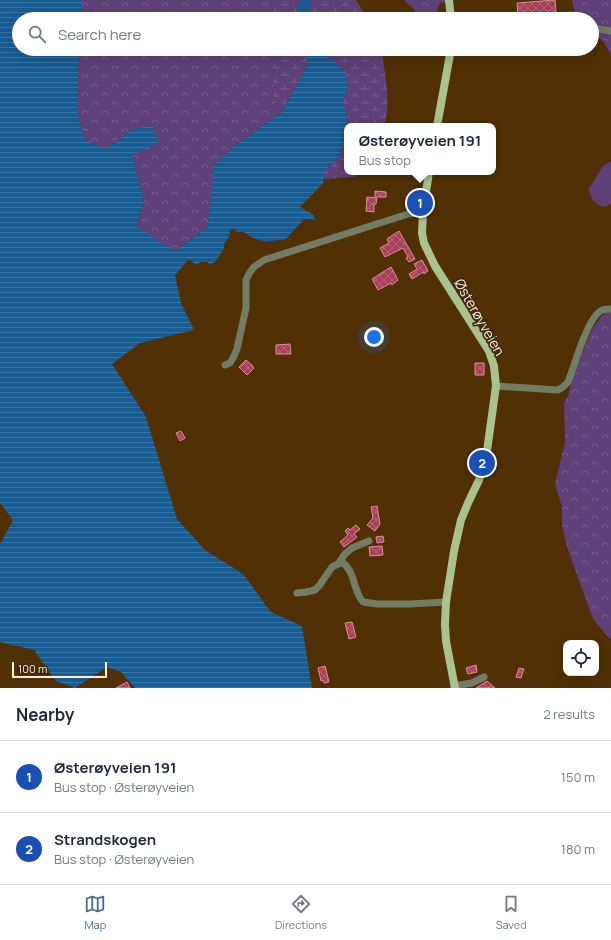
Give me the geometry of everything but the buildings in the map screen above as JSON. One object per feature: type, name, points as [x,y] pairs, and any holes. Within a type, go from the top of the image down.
[{"type":"main road","points":[[449,0],[450,12]]},
{"type":"main road","points":[[438,123],[450,56]]},
{"type":"main road","name":"Østerøyveien","points":[[429,175],[423,212],[422,233],[427,250],[489,351],[494,366],[496,386],[485,463],[461,520],[454,551],[446,602],[446,641],[454,687]]},
{"type":"street","points":[[599,29],[611,31]]},
{"type":"street","points":[[225,365],[230,363],[237,349],[246,308],[246,280],[254,267],[264,260],[286,252],[408,214],[423,212]]},
{"type":"street","points":[[496,386],[558,390],[563,387],[568,382],[589,327],[594,318],[598,313],[605,309],[611,309]]},
{"type":"street","points":[[338,564],[345,554],[352,548],[369,541]]},
{"type":"street","points":[[297,593],[315,590],[332,567],[343,563],[348,567],[356,590],[363,602],[378,604],[410,604],[446,602]]},
{"type":"street","points":[[454,687],[472,683],[484,677]]},
{"type":"green space","points":[[82,0],[271,0],[272,12],[81,12]]},
{"type":"green space","points":[[271,0],[356,0],[363,12],[272,12]]},
{"type":"green space","points":[[404,0],[446,0],[447,3],[441,2],[436,12],[415,12]]},
{"type":"green space","points":[[572,0],[611,0],[611,54],[599,38],[599,12],[575,12]]},
{"type":"green space","points":[[79,56],[274,56],[273,96],[282,112],[234,146],[211,201],[207,228],[175,251],[136,227],[144,202],[132,155],[133,129],[106,149],[85,140],[77,112]]},
{"type":"green space","points":[[274,56],[306,56],[308,64],[282,112],[273,96]]},
{"type":"green space","points":[[323,56],[383,56],[387,88],[387,107],[385,123],[347,123],[346,108],[342,102],[348,89]]},
{"type":"green space","points":[[344,140],[344,175],[357,175],[354,177],[324,179],[324,170],[339,157]]},
{"type":"green space","points":[[611,161],[611,203],[607,206],[600,206],[591,197],[589,189],[603,166]]},
{"type":"green space","points":[[606,312],[611,313],[611,640],[593,619],[567,547],[562,525],[562,507],[555,484],[565,442],[564,402],[568,396],[575,370],[592,330]]},
{"type":"water","points":[[0,0],[82,0],[81,12],[12,12],[12,56],[79,56],[77,112],[85,140],[106,149],[133,129],[152,126],[159,143],[132,155],[144,202],[136,226],[175,251],[207,228],[214,165],[234,146],[282,112],[308,64],[306,56],[325,56],[333,60],[345,72],[348,89],[342,102],[346,108],[347,123],[344,123],[344,140],[339,157],[325,170],[323,183],[300,207],[314,215],[315,220],[304,219],[286,239],[265,242],[253,238],[244,232],[237,232],[234,229],[230,230],[229,237],[217,260],[210,265],[207,262],[201,262],[195,265],[191,260],[188,260],[175,275],[181,303],[194,330],[140,343],[112,364],[146,417],[177,519],[205,550],[243,574],[271,612],[302,626],[312,688],[135,688],[121,672],[107,667],[75,688],[56,681],[34,650],[0,642],[0,544],[13,520],[0,503]]},
{"type":"waterway","points":[[303,12],[305,0]]},
{"type":"place","name":"Østerøyveien 191","points":[[420,203]]},
{"type":"place","name":"Strandskogen","points":[[482,463]]}]
